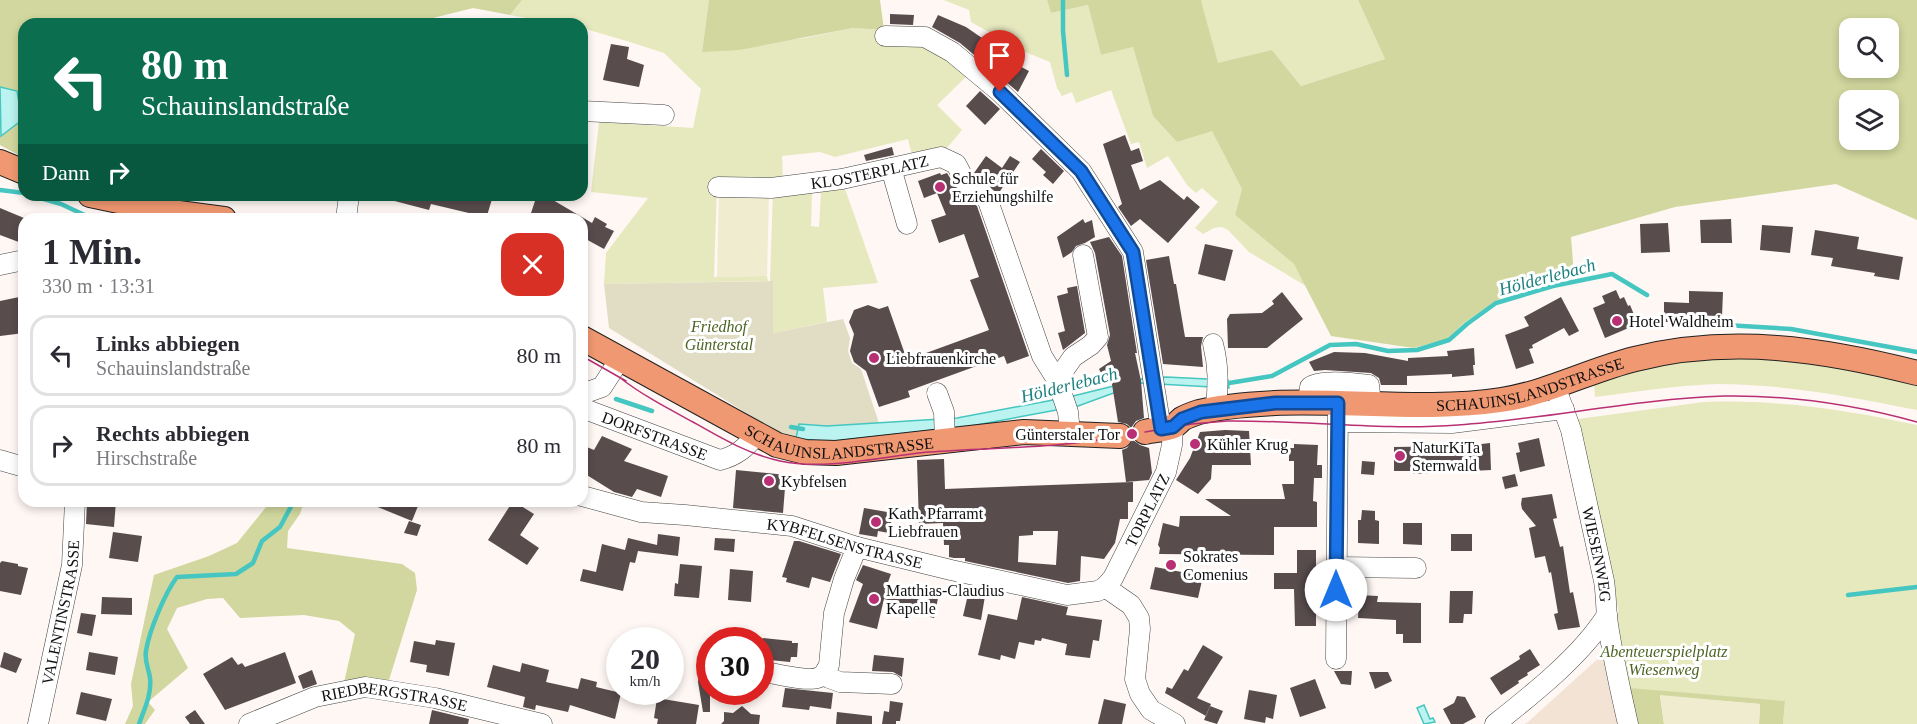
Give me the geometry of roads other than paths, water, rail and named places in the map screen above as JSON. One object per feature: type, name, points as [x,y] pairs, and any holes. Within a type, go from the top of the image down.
[{"type":"main road","points":[[0,162],[18,170]]},
{"type":"main road","points":[[119,201],[179,213]]},
{"type":"main road","name":"SCHAUINSLANDSTRASSE","points":[[588,341],[757,434],[788,448],[825,453],[946,437],[1024,432],[1069,423],[1120,436]]},
{"type":"main road","name":"SCHAUINSLANDSTRASSE","points":[[1160,429],[1189,416],[1217,392],[1275,403],[1308,403],[1338,413],[1371,404],[1475,403],[1534,393],[1633,359],[1710,346],[1770,346],[1827,353],[1917,373]]},
{"type":"street","name":"TORPLATZ","points":[[885,36],[925,37],[952,52],[1000,92],[1081,171],[1133,252],[1160,429],[1172,445],[1166,472],[1121,563],[1106,587]]},
{"type":"street","points":[[588,111],[664,115]]},
{"type":"street","name":"KLOSTERPLATZ","points":[[718,187],[771,189],[842,179],[941,157],[956,164],[966,183],[987,198],[1042,357],[1059,385],[1069,423]]},
{"type":"street","points":[[891,168],[907,224]]},
{"type":"street","points":[[1059,385],[1073,357],[1091,345],[1098,337],[1083,255]]},
{"type":"street","points":[[0,265],[18,261]]},
{"type":"street","points":[[1213,344],[1218,363],[1217,392]]},
{"type":"street","points":[[588,392],[602,387],[620,360]]},
{"type":"street","points":[[1308,403],[1310,387],[1315,383],[1324,382],[1369,385],[1371,404]]},
{"type":"street","name":"WIESENWEG","points":[[1555,386],[1571,430],[1604,581],[1608,600],[1607,615],[1628,724]]},
{"type":"street","points":[[940,402],[946,437]]},
{"type":"street","points":[[1336,659],[1338,413],[1452,423],[1564,409]]},
{"type":"street","name":"DORFSTRASSE","points":[[588,410],[720,460],[743,450],[757,434]]},
{"type":"street","points":[[0,460],[18,465]]},
{"type":"street","name":"KYBFELSENSTRASSE","points":[[588,498],[641,512],[792,526],[857,547],[1067,595],[1098,591],[1106,587]]},
{"type":"street","name":"VALENTINSTRASSE","points":[[38,724],[72,565],[75,507]]},
{"type":"street","points":[[774,673],[810,679],[819,677],[826,671],[829,665],[834,613],[857,547]]},
{"type":"street","points":[[1336,567],[1416,568]]},
{"type":"street","points":[[1106,587],[1131,605],[1139,618],[1135,679],[1140,694],[1151,710],[1175,724]]},
{"type":"street","points":[[1495,724],[1593,636],[1607,615]]},
{"type":"street","points":[[826,671],[829,678],[840,682],[892,684]]},
{"type":"street","name":"RIEDBERGSTRASSE","points":[[249,724],[315,697],[365,687],[435,698],[542,724]]},
{"type":"water","points":[[0,87],[17,91],[18,97],[18,123],[1,136]]},
{"type":"water","points":[[1166,377],[1228,380],[1229,388],[1141,383],[1078,406],[971,426],[825,442],[796,438],[799,424],[827,426],[957,418],[1069,397],[1142,379]]},
{"type":"water","points":[[1424,705],[1430,719],[1433,718],[1435,722],[1424,724],[1417,708]]},
{"type":"waterway","points":[[1063,0],[1067,75]]},
{"type":"waterway","name":"Hölderlebach","points":[[0,190],[18,192]]},
{"type":"waterway","name":"Hölderlebach","points":[[51,201],[80,213]]},
{"type":"waterway","name":"Hölderlebach","points":[[1223,384],[1272,376],[1330,345],[1356,344],[1388,351],[1417,350],[1449,340],[1496,303],[1553,286],[1612,274],[1647,295]]},
{"type":"waterway","name":"Hölderlebach","points":[[1692,323],[1791,329],[1917,352]]},
{"type":"waterway","name":"Hölderlebach","points":[[616,399],[652,411]]},
{"type":"waterway","name":"Hölderlebach","points":[[791,427],[803,429]]},
{"type":"waterway","points":[[139,724],[150,690],[146,651],[154,623],[172,584],[177,577],[236,574],[253,563],[262,541],[280,527],[291,507]]},
{"type":"waterway","points":[[1848,595],[1917,587]]},
{"type":"tram line","points":[[588,359],[626,381]]},
{"type":"tram line","points":[[619,377],[655,401],[735,445],[768,458],[798,464],[835,464],[929,452],[1073,443],[1120,436]]},
{"type":"tram line","points":[[1145,432],[1227,421],[1429,427],[1491,422],[1657,401],[1724,396],[1773,397],[1822,402],[1917,422]]},
{"type":"place","name":"Schule für Erziehungshilfe","points":[[940,187]]},
{"type":"place","name":"Hotel Waldheim","points":[[1617,321]]},
{"type":"place","name":"Liebfrauenkirche","points":[[874,358]]},
{"type":"place","name":"Günterstaler Tor","points":[[1132,434]]},
{"type":"place","name":"Kühler Krug","points":[[1195,444]]},
{"type":"place","name":"NaturKiTa Sternwald","points":[[1400,456]]},
{"type":"place","name":"Kybfelsen","points":[[769,481]]},
{"type":"place","name":"Kath. Pfarramt Liebfrauen","points":[[876,522]]},
{"type":"place","name":"Sokrates Comenius","points":[[1171,565]]},
{"type":"place","name":"Matthias-Claudius Kapelle","points":[[874,599]]},
{"type":"park label","name":"Friedhof Günterstal","points":[[719,335]]},
{"type":"park label","name":"Abenteuerspielplatz Wiesenweg","points":[[1664,660]]}]
